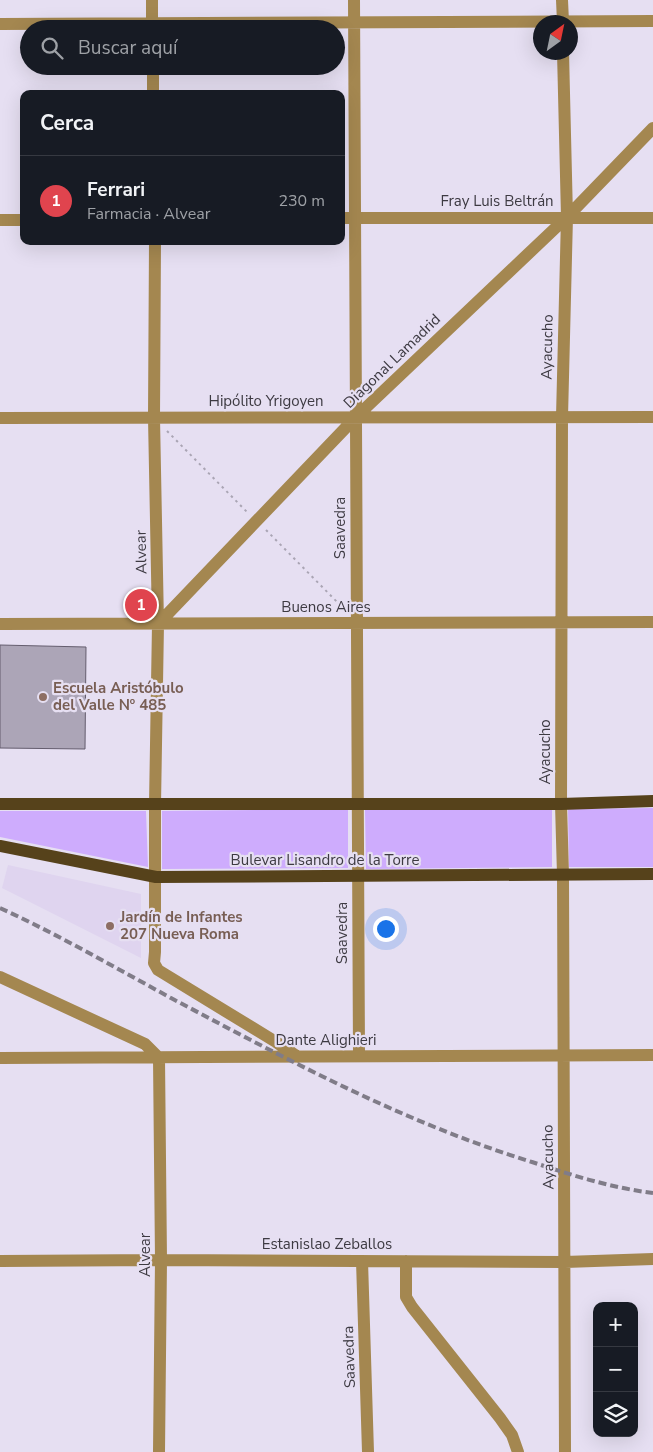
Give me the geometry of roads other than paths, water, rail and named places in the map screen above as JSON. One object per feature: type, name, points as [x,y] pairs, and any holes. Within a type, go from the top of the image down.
[{"type":"main road","points":[[0,804],[561,804],[653,802]]},
{"type":"main road","name":"Bulevar Lisandro de la Torre","points":[[0,846],[156,876],[653,874]]},
{"type":"street","points":[[152,0],[152,20]]},
{"type":"street","name":"Saavedra","points":[[354,0],[359,1056]]},
{"type":"street","points":[[562,0],[563,15]]},
{"type":"street","points":[[578,22],[653,20]]},
{"type":"street","points":[[345,22],[533,22]]},
{"type":"street","points":[[0,24],[20,24]]},
{"type":"street","name":"Ayacucho","points":[[563,60],[567,217],[562,417],[561,804],[563,875],[565,1452]]},
{"type":"street","points":[[153,75],[153,90]]},
{"type":"street","name":"Diagonal Lamadrid","points":[[158,624],[356,417],[567,217],[653,128]]},
{"type":"street","name":"Fray Luis Beltrán","points":[[345,218],[653,218]]},
{"type":"street","points":[[0,220],[20,220]]},
{"type":"street","name":"Alvear","points":[[155,245],[154,418],[158,624],[154,963],[158,970],[298,1057]]},
{"type":"street","name":"Hipólito Yrigoyen","points":[[0,418],[653,416]]},
{"type":"street","name":"Buenos Aires","points":[[0,624],[653,622]]},
{"type":"street","points":[[0,976],[145,1044],[159,1058]]},
{"type":"street","name":"Dante Alighieri","points":[[0,1058],[653,1055]]},
{"type":"street","name":"Alvear","points":[[159,1058],[161,1260],[159,1452]]},
{"type":"street","name":"Estanislao Zeballos","points":[[0,1262],[161,1260],[565,1262],[653,1259]]},
{"type":"street","name":"Saavedra","points":[[362,1261],[368,1452]]},
{"type":"street","points":[[406,1261],[406,1297],[500,1418],[512,1435],[518,1452]]},
{"type":"railway","points":[[0,908],[65,940],[303,1067],[438,1129],[577,1176],[653,1193]]},
{"type":"place","name":"Ferrari","points":[[141,605]]},
{"type":"place","name":"Escuela Aristóbulo del Valle Nº 485","points":[[43,697]]},
{"type":"place","name":"Jardín de Infantes 207 Nueva Roma","points":[[110,926]]}]
